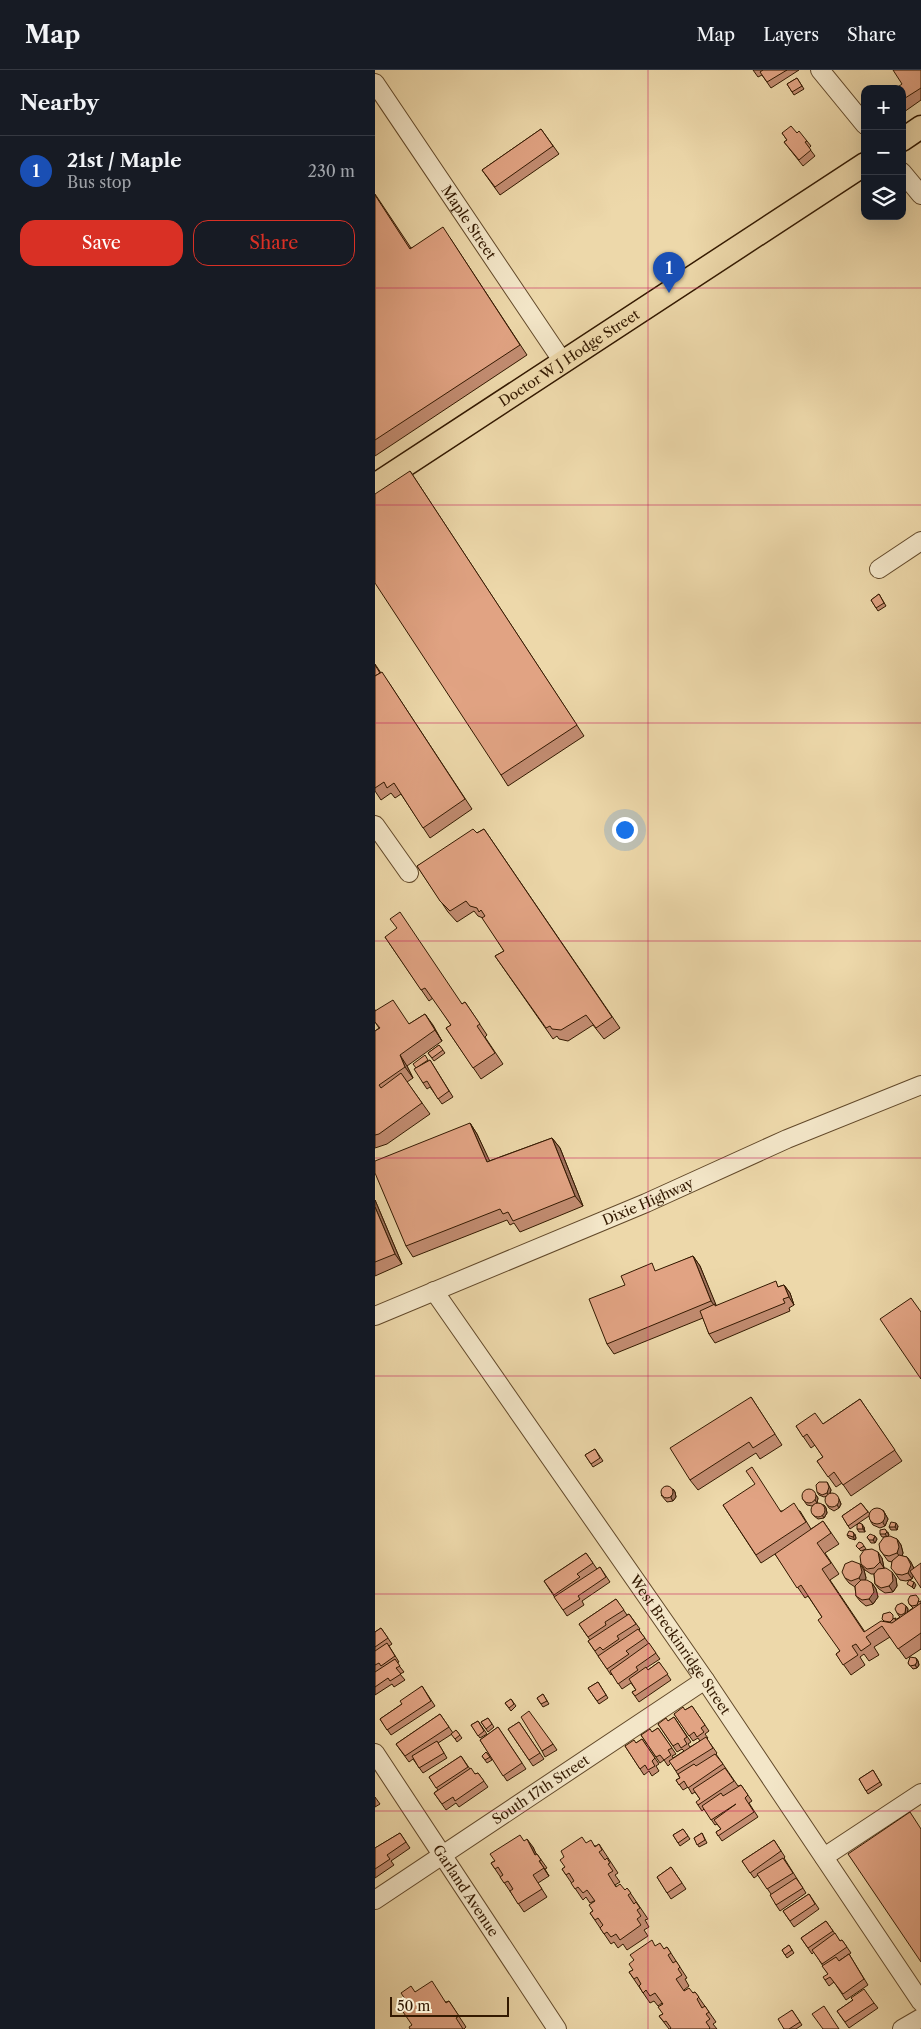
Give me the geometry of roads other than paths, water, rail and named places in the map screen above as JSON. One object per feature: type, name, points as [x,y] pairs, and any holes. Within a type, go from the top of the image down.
[{"type":"main road","points":[[906,137],[921,128]]},
{"type":"main road","name":"Doctor W J Hodge Street","points":[[375,485],[861,167]]},
{"type":"street","points":[[820,70],[861,120]]},
{"type":"street","name":"Maple Street","points":[[375,82],[563,362]]},
{"type":"street","points":[[905,175],[921,194]]},
{"type":"street","points":[[879,569],[921,541]]},
{"type":"street","points":[[375,825],[409,873]]},
{"type":"street","name":"Dixie Highway","points":[[375,1316],[646,1203],[787,1139],[921,1085]]},
{"type":"street","name":"West Breckinridge Street","points":[[435,1291],[705,1680],[921,2002]]},
{"type":"street","name":"South 17th Street","points":[[375,1900],[705,1680]]},
{"type":"street","name":"Garland Avenue","points":[[375,1753],[557,2029]]},
{"type":"street","points":[[824,1857],[921,1793]]},
{"type":"street","points":[[902,2029],[921,2018]]},
{"type":"place","name":"21st / Maple","points":[[669,293]]}]
